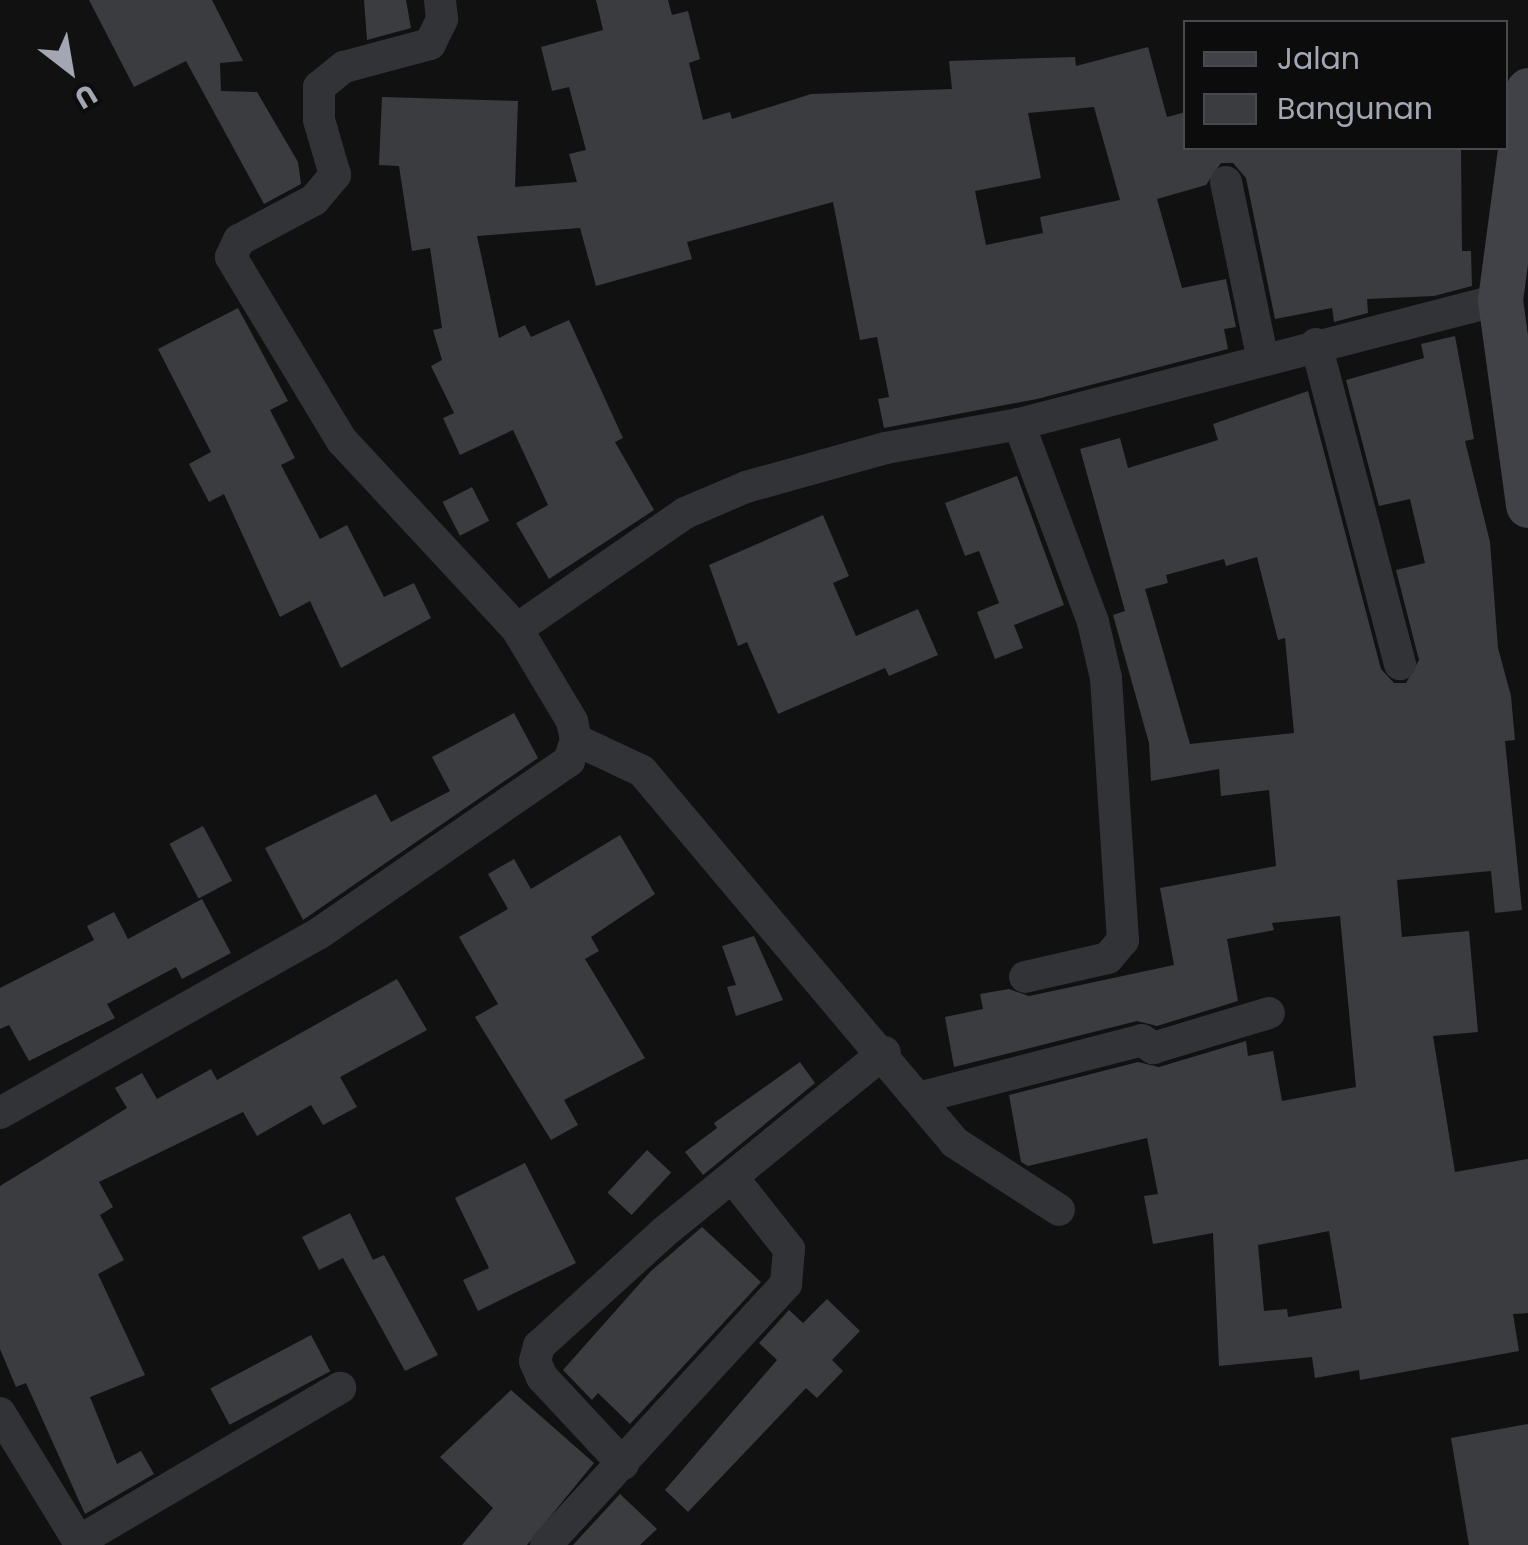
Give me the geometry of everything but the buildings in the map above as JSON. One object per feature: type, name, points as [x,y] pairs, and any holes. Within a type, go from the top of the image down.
[{"type":"main road","points":[[1528,90],[1500,300],[1528,505]]},
{"type":"street","points":[[0,1113],[318,934],[561,771],[576,740],[566,708],[517,629],[342,441],[231,257],[239,240],[314,200],[336,176],[319,120],[319,87],[344,67],[430,44],[442,20],[440,0]]},
{"type":"street","points":[[1226,182],[1262,360]]},
{"type":"street","points":[[517,629],[685,513],[746,486],[886,448],[1019,424],[1316,344],[1500,300]]},
{"type":"street","points":[[1316,344],[1400,664]]},
{"type":"street","points":[[1019,424],[1093,622],[1106,678],[1123,940],[1108,958],[1025,977]]},
{"type":"street","points":[[576,740],[642,771],[885,1052],[954,1142],[1059,1210]]},
{"type":"street","points":[[922,1098],[1142,1040],[1153,1048],[1269,1013]]},
{"type":"street","points":[[623,1464],[542,1378],[537,1351],[614,1276],[885,1052]]},
{"type":"street","points":[[546,1545],[789,1278],[786,1242],[733,1178]]},
{"type":"street","points":[[0,1413],[80,1543],[340,1388]]}]
